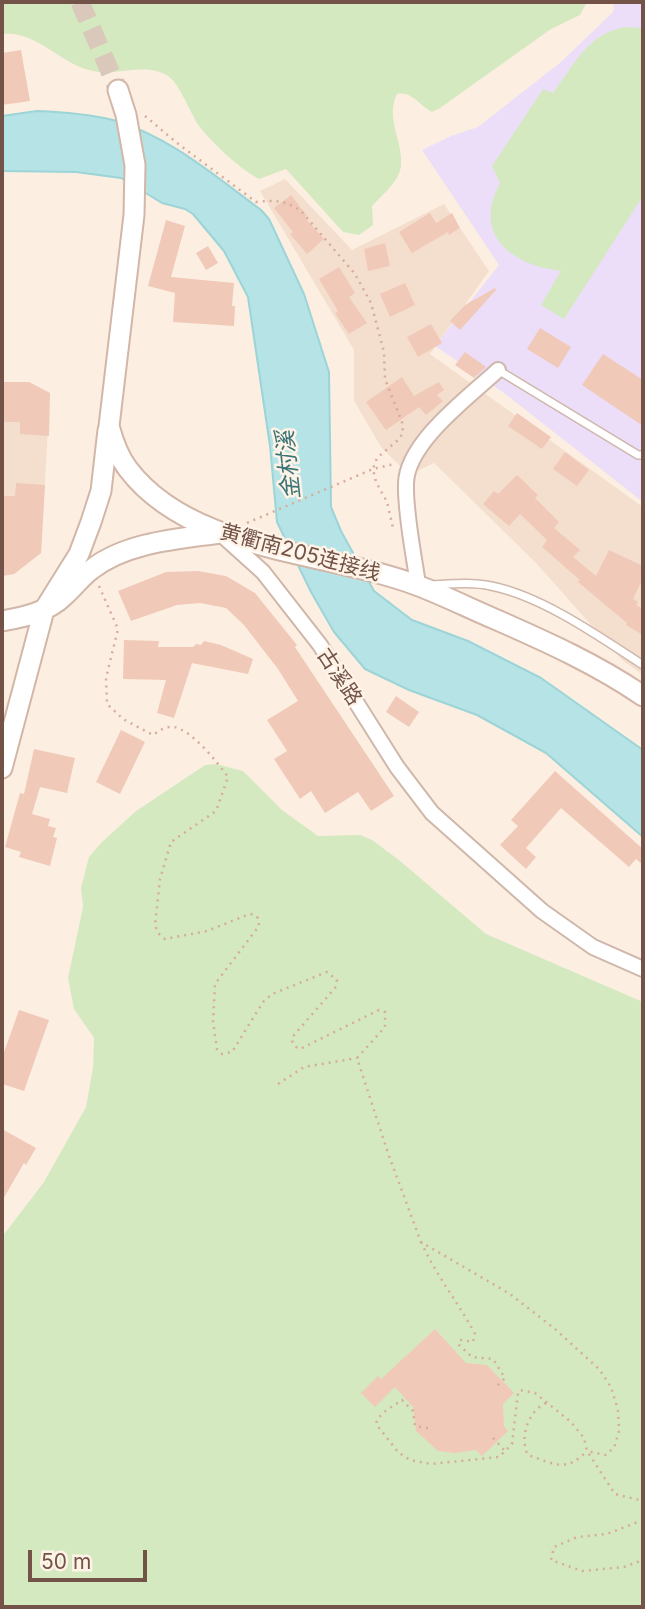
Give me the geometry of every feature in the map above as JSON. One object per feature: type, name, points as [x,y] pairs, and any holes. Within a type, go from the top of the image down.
[{"type":"main road","name":"黄衢南205连接线","points":[[118,90],[126,115],[135,165],[134,215],[109,426],[126,467],[146,490],[178,513],[220,533],[418,585],[551,644],[643,696]]},
{"type":"main road","points":[[2,768],[44,610],[79,554],[91,522],[100,491],[109,426]]},
{"type":"main road","points":[[2,621],[44,610],[63,598],[91,569],[115,556],[163,541],[220,533]]},
{"type":"street","points":[[418,585],[405,483],[410,460],[422,442],[498,370]]},
{"type":"street","name":"古溪路","points":[[220,533],[263,572],[320,645],[397,767],[432,813],[542,911],[593,947],[643,969]]},
{"type":"lane","points":[[498,370],[643,455]]},
{"type":"lane","points":[[418,585],[467,583],[493,586],[578,623],[643,665]]},
{"type":"path","points":[[141,112],[177,143],[256,202],[279,200],[292,204],[355,274],[372,303],[384,352],[385,379],[402,422],[402,433],[377,458],[373,469],[376,482],[387,502],[395,536]]},
{"type":"path","points":[[220,533],[373,469],[410,460]]},
{"type":"path","points":[[91,569],[118,629],[106,678],[107,704],[123,719],[153,735],[165,727],[176,727],[208,750],[228,777],[216,811],[171,842],[160,879],[155,925],[158,933],[165,939],[207,931],[247,915],[253,914],[258,918],[259,926],[215,984],[213,1022],[217,1049],[222,1054],[228,1055],[232,1052],[262,1002],[272,994],[327,972],[337,980],[335,988],[294,1035],[292,1041],[296,1047],[300,1049],[379,1010],[383,1010],[387,1021],[385,1027],[357,1058],[304,1067],[278,1084]]},
{"type":"path","points":[[357,1058],[421,1242],[434,1270],[475,1334],[473,1342],[461,1340],[458,1344],[472,1357],[493,1359],[505,1378],[496,1387]]},
{"type":"path","points":[[421,1242],[510,1294],[555,1329],[599,1369],[611,1387],[618,1410],[619,1431],[614,1448],[606,1455],[587,1451]]},
{"type":"path","points":[[428,1428],[415,1426],[413,1411],[402,1400],[383,1413],[376,1424],[398,1452],[410,1460],[445,1464],[499,1457],[512,1444],[520,1390],[535,1393],[571,1422],[584,1438],[587,1451],[615,1494],[639,1500],[643,1497]]},
{"type":"path","points":[[545,1403],[531,1414],[524,1448],[528,1455],[560,1466],[571,1465],[587,1451]]},
{"type":"path","points":[[493,1438],[505,1451]]},
{"type":"path","points":[[643,1520],[607,1534],[577,1537],[554,1546],[551,1560],[582,1571],[624,1567],[643,1560]]},
{"type":"shaded area","points":[[614,2],[643,2],[643,502],[504,393],[435,346],[499,265],[422,150],[478,127],[561,62],[613,12]]},
{"type":"shaded area","points":[[285,179],[352,250],[444,204],[489,271],[430,354],[643,507],[643,675],[622,660],[537,564],[434,463],[409,475],[381,447],[354,401],[354,350],[260,191]]},
{"type":"shaded area","points":[[2,382],[29,382],[50,393],[41,553],[14,574],[2,576]]},
{"type":"green space","points":[[2,2],[587,2],[580,15],[551,29],[432,112],[412,97],[397,94],[393,112],[401,156],[400,171],[390,187],[372,206],[373,225],[359,235],[343,232],[286,169],[259,179],[235,162],[199,126],[181,92],[168,76],[149,70],[89,70],[25,37],[2,34]]},
{"type":"green space","points":[[625,27],[643,28],[643,196],[564,319],[541,305],[561,271],[527,262],[502,245],[494,233],[491,218],[500,183],[492,166],[543,89],[553,93],[591,43],[612,30]]},
{"type":"green space","points":[[216,764],[243,771],[282,810],[318,836],[360,835],[372,840],[486,934],[643,1002],[643,1607],[2,1607],[2,1237],[44,1182],[86,1107],[93,1068],[94,1038],[74,1009],[68,978],[83,907],[81,888],[89,857],[101,843],[136,811],[205,765]]},
{"type":"water","name":"金村溪","points":[[37,111],[104,118],[134,127],[209,171],[269,219],[304,294],[329,372],[331,507],[374,591],[412,620],[468,641],[541,678],[643,750],[643,837],[546,753],[477,715],[409,690],[365,669],[334,632],[277,522],[270,446],[248,297],[224,251],[193,214],[162,203],[121,178],[76,172],[2,171],[2,116]]},
{"type":"building","points":[[21,50],[30,101],[2,105],[2,53]]},
{"type":"building","points":[[291,195],[307,216],[305,218],[324,239],[307,254],[290,234],[293,232],[274,208]]},
{"type":"building","points":[[430,213],[436,223],[452,213],[460,228],[412,253],[399,232]]},
{"type":"building","points":[[166,220],[185,226],[171,277],[234,283],[234,326],[173,322],[175,293],[148,286]]},
{"type":"building","points":[[385,243],[390,266],[368,271],[364,249]]},
{"type":"building","points":[[208,246],[218,263],[206,270],[196,253]]},
{"type":"building","points":[[339,267],[355,293],[349,297],[367,323],[349,334],[335,313],[338,311],[319,279]]},
{"type":"building","points":[[405,283],[415,305],[390,317],[380,294]]},
{"type":"building","points":[[495,288],[460,330],[450,321],[465,305]]},
{"type":"building","points":[[431,324],[442,343],[418,357],[407,337]]},
{"type":"building","points":[[540,328],[571,347],[558,368],[527,349]]},
{"type":"building","points":[[465,352],[486,367],[474,378],[455,365]]},
{"type":"building","points":[[603,354],[643,380],[643,426],[582,385]]},
{"type":"building","points":[[402,377],[414,396],[439,382],[444,390],[437,395],[443,401],[426,415],[419,407],[386,430],[366,402]]},
{"type":"building","points":[[2,382],[29,382],[50,393],[49,436],[20,434],[20,422],[2,422]]},
{"type":"building","points":[[517,413],[551,437],[542,449],[508,426]]},
{"type":"building","points":[[565,452],[589,470],[577,486],[553,469]]},
{"type":"building","points":[[517,475],[538,495],[535,498],[559,522],[554,528],[580,550],[573,557],[596,576],[609,550],[643,566],[643,578],[633,599],[638,602],[636,605],[643,609],[643,635],[626,625],[627,623],[542,547],[547,540],[520,514],[509,526],[483,504],[494,491],[498,494]]},
{"type":"building","points":[[16,483],[45,485],[41,553],[14,574],[2,576],[2,496],[15,496]]},
{"type":"building","points":[[198,571],[226,576],[255,593],[297,645],[295,647],[394,796],[371,811],[358,792],[325,813],[311,791],[300,799],[274,759],[287,751],[267,720],[298,701],[278,669],[244,625],[226,608],[200,603],[177,605],[131,621],[118,591],[166,572]]},
{"type":"building","points":[[124,640],[159,641],[158,647],[193,647],[204,641],[221,645],[253,659],[248,674],[192,663],[174,718],[157,713],[166,680],[123,679]]},
{"type":"building","points":[[396,696],[419,712],[409,727],[386,712]]},
{"type":"building","points":[[121,730],[145,742],[120,794],[96,782]]},
{"type":"building","points":[[34,749],[75,758],[67,793],[40,787],[32,814],[50,819],[48,826],[56,828],[53,837],[57,838],[50,866],[19,857],[21,852],[5,847],[20,793],[24,794]]},
{"type":"building","points":[[555,771],[643,849],[643,865],[636,859],[629,867],[561,808],[526,848],[536,857],[526,869],[500,845],[518,826],[511,820]]},
{"type":"building","points":[[19,1010],[49,1020],[24,1091],[2,1084],[2,1058]]},
{"type":"building","points":[[2,1129],[36,1148],[2,1201]]},
{"type":"building","points":[[435,1329],[466,1363],[487,1365],[514,1393],[503,1404],[504,1426],[508,1431],[482,1456],[476,1450],[455,1453],[438,1451],[416,1431],[413,1407],[395,1387],[375,1407],[361,1393],[378,1376],[381,1379]]},
{"type":"tunnel","points":[[80,2],[118,90]]}]
